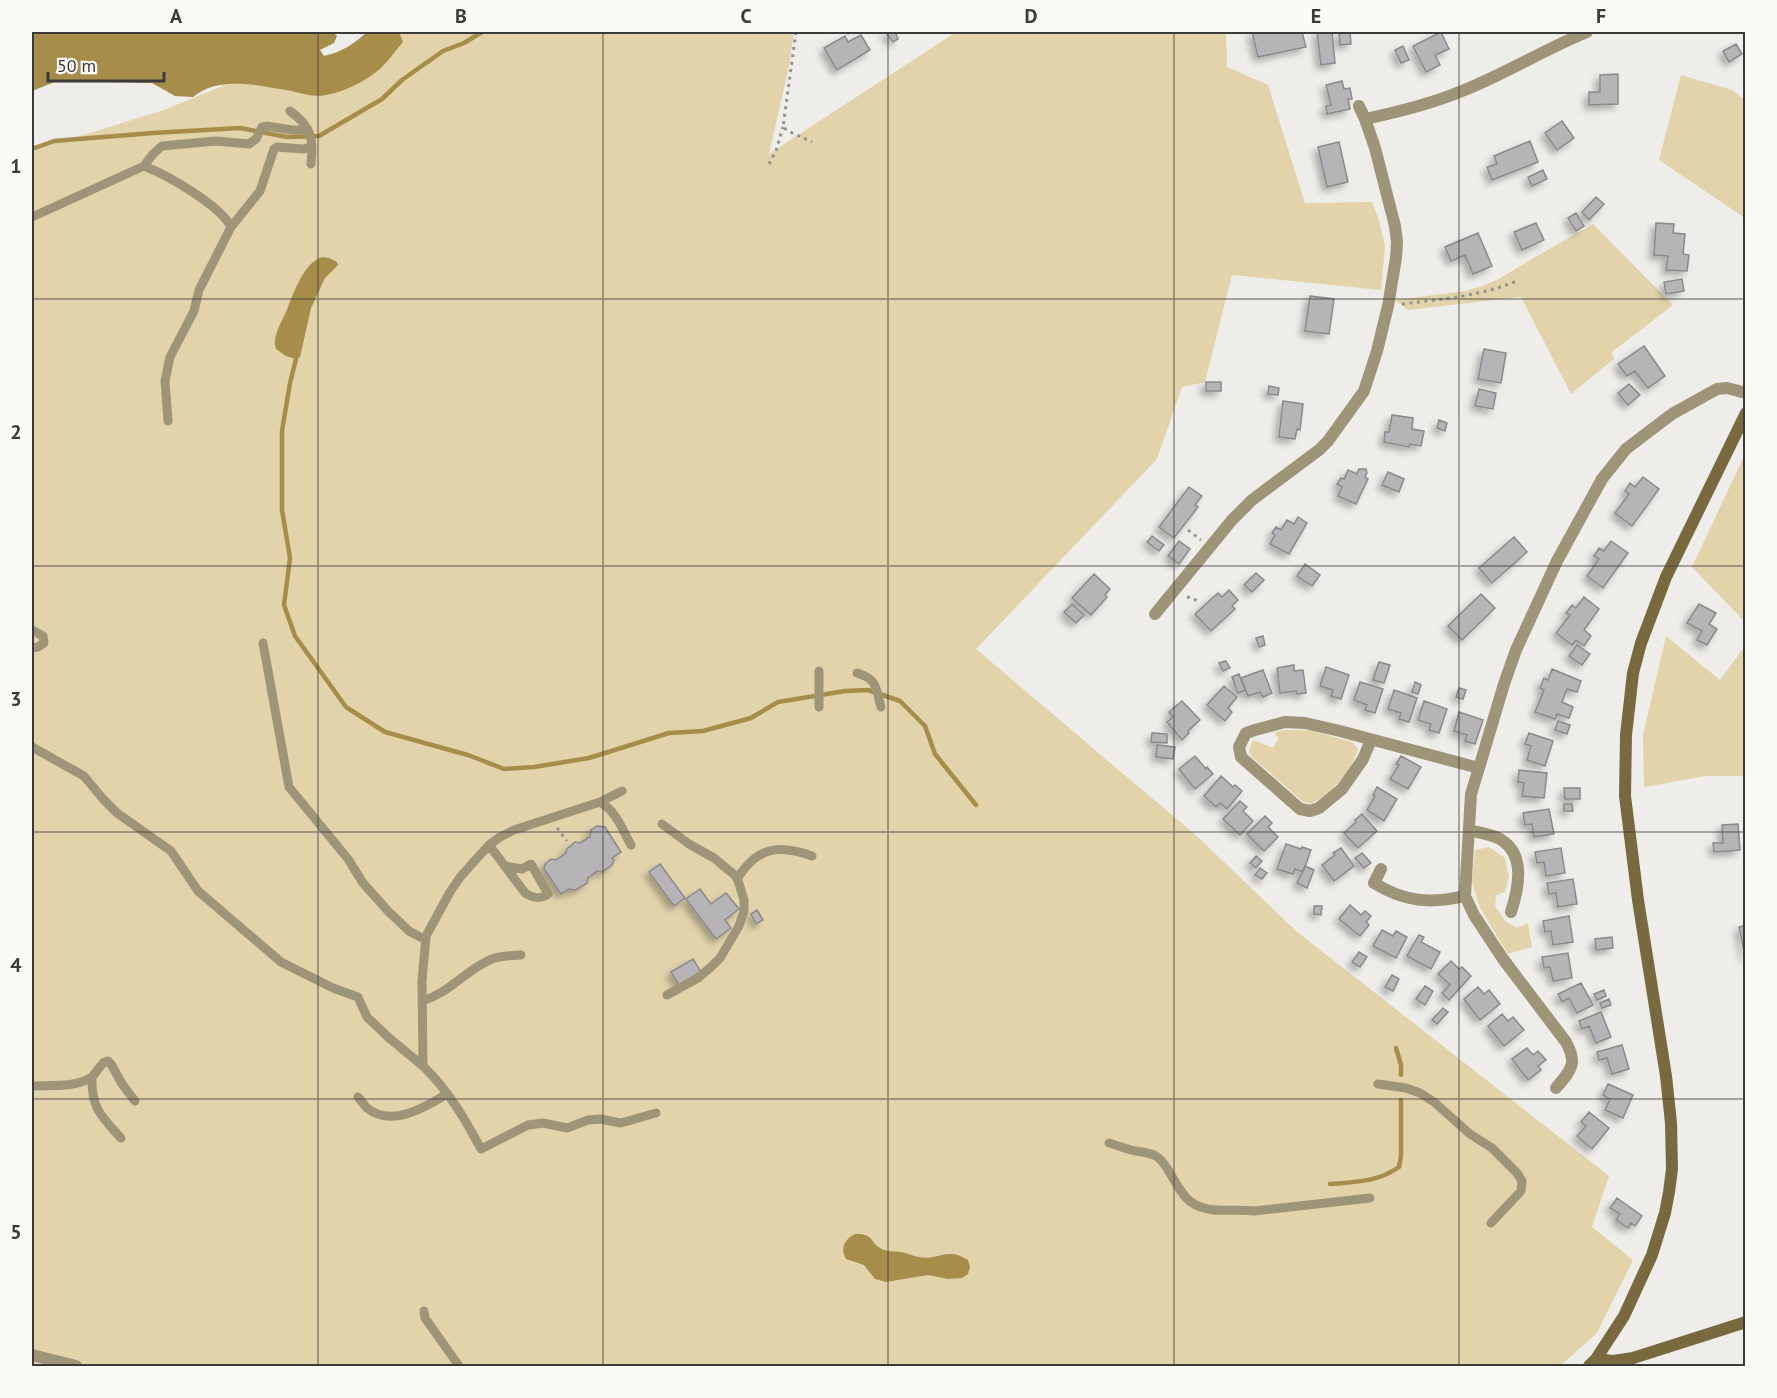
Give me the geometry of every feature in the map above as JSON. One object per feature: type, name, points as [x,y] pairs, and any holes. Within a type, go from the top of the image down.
[{"type":"main road","points":[[1592,1363],[1624,1316],[1652,1255],[1667,1202],[1672,1169],[1671,1123],[1666,1076],[1649,977],[1626,815],[1625,745],[1633,673],[1641,643],[1666,577],[1746,413]]},
{"type":"main road","points":[[1592,1363],[1633,1358],[1746,1322]]},
{"type":"street","points":[[1365,119],[1463,91],[1550,47],[1587,32]]},
{"type":"street","points":[[1155,614],[1232,520],[1252,500],[1319,450],[1364,391],[1388,306],[1397,242],[1375,147],[1359,106]]},
{"type":"street","points":[[1556,1088],[1572,1066],[1572,1054],[1566,1042],[1503,959],[1474,915],[1465,896],[1471,794],[1516,650],[1557,561],[1608,471],[1626,448],[1688,404],[1717,389],[1727,388],[1746,393]]},
{"type":"street","points":[[1371,740],[1363,759],[1342,789],[1319,808],[1310,811],[1300,809],[1254,769],[1241,757],[1239,747],[1246,733],[1285,722],[1305,723],[1326,727],[1479,768]]},
{"type":"street","points":[[1469,830],[1497,837],[1513,850],[1519,875],[1518,891],[1511,912]]},
{"type":"street","points":[[1381,869],[1374,883],[1389,892],[1429,902],[1446,901],[1465,896]]},
{"type":"street","points":[[32,1355],[76,1366]]},
{"type":"lane","points":[[290,111],[300,119],[310,137],[310,164]]},
{"type":"lane","points":[[32,217],[144,166],[162,146],[216,141],[249,144],[254,142],[262,127],[266,126],[292,130],[310,137]]},
{"type":"lane","points":[[168,421],[165,381],[170,357],[194,311],[200,290],[231,227],[260,191],[274,149],[277,147],[303,149],[310,137]]},
{"type":"lane","points":[[144,166],[159,172],[206,201],[228,221],[231,227]]},
{"type":"lane","points":[[32,630],[43,636],[44,643],[32,648]]},
{"type":"lane","points":[[263,643],[289,787],[348,859],[363,883],[409,931],[426,940]]},
{"type":"lane","points":[[819,671],[819,705]]},
{"type":"lane","points":[[857,673],[868,677],[877,685],[880,703]]},
{"type":"lane","points":[[32,747],[84,776],[117,813],[171,851],[198,891],[281,962],[333,988],[358,997],[367,1017],[433,1076],[464,1116],[481,1149],[528,1125],[543,1123],[567,1128],[588,1120],[600,1119],[621,1123],[656,1113]]},
{"type":"lane","points":[[423,1066],[422,981],[426,936],[461,876],[489,845],[514,830],[600,802],[622,791]]},
{"type":"lane","points":[[600,802],[609,807],[618,819],[631,844]]},
{"type":"lane","points":[[662,824],[688,844],[714,858],[737,879],[744,900],[744,911],[739,926],[720,958],[688,984],[667,994]]},
{"type":"lane","points":[[489,845],[525,893],[533,898],[548,894],[531,864],[522,868],[505,866]]},
{"type":"lane","points":[[737,879],[756,856],[771,850],[794,850],[812,856]]},
{"type":"lane","points":[[422,1001],[435,998],[464,974],[493,958],[521,955]]},
{"type":"lane","points":[[32,1086],[68,1085],[84,1081],[92,1077],[103,1063],[108,1061],[135,1101]]},
{"type":"lane","points":[[92,1077],[92,1094],[95,1105],[100,1115],[121,1138]]},
{"type":"lane","points":[[1378,1084],[1406,1088],[1420,1093],[1434,1102],[1470,1134],[1492,1148],[1517,1173],[1522,1181],[1521,1191],[1491,1223]]},
{"type":"lane","points":[[358,1097],[368,1108],[378,1114],[391,1116],[407,1114],[447,1094]]},
{"type":"lane","points":[[1109,1143],[1155,1155],[1191,1202],[1215,1211],[1239,1209],[1254,1211],[1370,1198]]},
{"type":"lane","points":[[424,1311],[425,1318],[459,1366]]},
{"type":"path","points":[[770,164],[783,127],[796,32]]},
{"type":"path","points":[[847,32],[851,36]]},
{"type":"path","points":[[783,127],[812,142]]},
{"type":"path","points":[[1388,306],[1470,296],[1519,280]]},
{"type":"shaded area","points":[[32,32],[320,32],[335,34],[337,36],[334,43],[320,50],[324,56],[347,47],[367,32],[399,32],[403,42],[376,72],[361,82],[335,93],[316,96],[253,85],[228,84],[204,90],[193,97],[175,96],[152,83],[57,81],[32,91]]},
{"type":"shaded area","points":[[399,32],[794,32],[789,66],[769,154],[956,32],[1226,32],[1227,67],[1268,85],[1305,203],[1372,202],[1385,246],[1381,290],[1232,275],[1205,382],[1182,387],[1157,459],[976,649],[1199,838],[1296,931],[1609,1176],[1592,1227],[1633,1260],[1597,1333],[1560,1366],[32,1366],[32,146],[80,136],[164,110],[225,85],[249,83],[316,96],[402,42]]},
{"type":"shaded area","points":[[1681,75],[1732,90],[1745,100],[1745,218],[1659,160]]},
{"type":"shaded area","points":[[1593,224],[1673,305],[1612,352],[1614,359],[1571,394],[1521,297],[1408,310],[1395,300],[1466,291],[1482,286],[1499,279]]},
{"type":"shaded area","points":[[322,257],[337,262],[338,265],[325,278],[311,308],[300,357],[296,359],[286,356],[276,349],[275,340],[278,330],[304,273],[315,260]]},
{"type":"shaded area","points":[[1745,454],[1745,622],[1692,567]]},
{"type":"shaded area","points":[[1666,636],[1720,680],[1745,646],[1745,776],[1706,776],[1644,787],[1643,735]]},
{"type":"shaded area","points":[[1310,730],[1352,742],[1358,749],[1346,774],[1326,794],[1311,804],[1303,802],[1251,756],[1249,751],[1253,740],[1273,748],[1279,738],[1275,735],[1276,732]]},
{"type":"shaded area","points":[[1489,847],[1505,858],[1509,877],[1505,892],[1496,895],[1495,906],[1506,922],[1517,928],[1528,923],[1532,947],[1508,954],[1480,908],[1472,882],[1475,850]]},
{"type":"shaded area","points":[[855,1234],[866,1235],[878,1247],[886,1251],[926,1258],[948,1254],[961,1256],[968,1260],[970,1267],[968,1274],[962,1278],[948,1279],[928,1275],[886,1282],[875,1279],[864,1265],[846,1259],[844,1255],[844,1245]]},
{"type":"building","points":[[885,32],[899,32],[896,34],[898,39],[893,42]]},
{"type":"building","points":[[1252,32],[1302,32],[1306,47],[1258,57]]},
{"type":"building","points":[[1317,32],[1332,32],[1335,63],[1321,65]]},
{"type":"building","points":[[1339,32],[1350,32],[1351,44],[1340,45]]},
{"type":"building","points":[[1441,32],[1449,49],[1435,55],[1440,65],[1426,72],[1413,46]]},
{"type":"building","points":[[861,35],[870,50],[837,70],[824,48],[845,36],[848,42]]},
{"type":"building","points":[[1736,44],[1742,54],[1729,62],[1723,51]]},
{"type":"building","points":[[1403,46],[1409,60],[1401,63],[1395,50]]},
{"type":"building","points":[[1618,74],[1618,104],[1589,105],[1589,92],[1600,92],[1600,75]]},
{"type":"building","points":[[1342,81],[1344,89],[1350,88],[1352,99],[1348,99],[1350,109],[1327,114],[1326,106],[1331,105],[1326,85]]},
{"type":"building","points":[[1562,121],[1574,138],[1557,150],[1545,133]]},
{"type":"building","points":[[1530,141],[1538,162],[1492,180],[1487,167],[1497,164],[1494,156]]},
{"type":"building","points":[[1339,142],[1348,182],[1327,187],[1318,147]]},
{"type":"building","points":[[1543,170],[1547,179],[1532,186],[1528,177]]},
{"type":"building","points":[[1596,197],[1604,204],[1589,220],[1582,212]]},
{"type":"building","points":[[1576,213],[1584,226],[1576,231],[1568,218]]},
{"type":"building","points":[[1536,223],[1544,240],[1522,250],[1514,232]]},
{"type":"building","points":[[1656,223],[1674,224],[1673,233],[1685,234],[1683,254],[1689,255],[1687,271],[1666,270],[1668,256],[1654,255]]},
{"type":"building","points":[[1478,233],[1492,266],[1473,274],[1465,255],[1451,261],[1445,247]]},
{"type":"building","points":[[1682,279],[1684,291],[1666,294],[1664,282]]},
{"type":"building","points":[[1310,296],[1334,299],[1329,334],[1305,331]]},
{"type":"building","points":[[1644,346],[1665,376],[1648,388],[1635,371],[1627,376],[1618,364]]},
{"type":"building","points":[[1484,349],[1506,353],[1501,383],[1478,379]]},
{"type":"building","points":[[1206,382],[1221,382],[1221,391],[1206,391]]},
{"type":"building","points":[[1629,384],[1640,395],[1628,405],[1618,393]]},
{"type":"building","points":[[1269,386],[1279,388],[1278,395],[1268,394]]},
{"type":"building","points":[[1479,389],[1496,393],[1493,409],[1475,406]]},
{"type":"building","points":[[1283,401],[1303,404],[1300,430],[1297,429],[1295,439],[1279,437]]},
{"type":"building","points":[[1392,415],[1413,418],[1412,429],[1424,431],[1421,446],[1410,444],[1409,447],[1384,442],[1385,432],[1389,432]]},
{"type":"building","points":[[1439,420],[1447,423],[1445,431],[1437,428]]},
{"type":"building","points":[[1359,469],[1366,469],[1365,477],[1368,479],[1356,504],[1338,496],[1342,487],[1337,484],[1341,478],[1344,479],[1348,470],[1357,474]]},
{"type":"building","points":[[1388,472],[1404,479],[1399,492],[1382,485]]},
{"type":"building","points":[[1643,477],[1659,489],[1632,526],[1615,513],[1629,494],[1625,491],[1630,483],[1635,487]]},
{"type":"building","points":[[1189,487],[1202,496],[1195,505],[1198,507],[1174,538],[1159,527]]},
{"type":"building","points":[[1298,517],[1307,523],[1289,554],[1270,544],[1276,527],[1281,530],[1287,520],[1294,524]]},
{"type":"building","points":[[1152,536],[1164,545],[1159,551],[1147,542]]},
{"type":"building","points":[[1514,537],[1527,552],[1492,583],[1479,568]]},
{"type":"building","points":[[1179,541],[1190,549],[1179,564],[1168,556]]},
{"type":"building","points":[[1611,541],[1628,553],[1603,588],[1587,576],[1599,559],[1594,556],[1599,548],[1604,551]]},
{"type":"building","points":[[1305,564],[1320,575],[1312,586],[1297,576]]},
{"type":"building","points":[[1256,573],[1264,580],[1252,592],[1244,585]]},
{"type":"building","points":[[1094,574],[1110,589],[1105,595],[1107,597],[1091,615],[1072,598]]},
{"type":"building","points":[[1229,590],[1238,600],[1232,606],[1235,609],[1211,631],[1195,614],[1218,593],[1222,597]]},
{"type":"building","points":[[1481,594],[1495,608],[1462,640],[1448,626]]},
{"type":"building","points":[[1584,597],[1599,609],[1584,630],[1591,636],[1584,646],[1576,640],[1572,645],[1556,633],[1570,615],[1566,613],[1572,605],[1576,608]]},
{"type":"building","points":[[1072,604],[1084,615],[1076,623],[1064,612]]},
{"type":"building","points":[[1699,604],[1716,613],[1709,624],[1717,629],[1707,645],[1697,640],[1702,631],[1687,623]]},
{"type":"building","points":[[1263,636],[1265,645],[1259,647],[1256,638]]},
{"type":"building","points":[[1577,645],[1590,654],[1582,665],[1569,656]]},
{"type":"building","points":[[1226,661],[1230,668],[1223,671],[1219,663]]},
{"type":"building","points":[[1379,662],[1390,665],[1384,683],[1373,680]]},
{"type":"building","points":[[1294,665],[1294,671],[1303,670],[1306,693],[1297,694],[1296,691],[1280,693],[1277,668]]},
{"type":"building","points":[[1326,667],[1349,675],[1341,699],[1331,696],[1333,690],[1320,686]]},
{"type":"building","points":[[1552,669],[1581,681],[1577,692],[1567,689],[1562,702],[1573,707],[1569,718],[1557,714],[1555,719],[1535,712],[1544,690],[1540,688],[1544,678],[1548,680]]},
{"type":"building","points":[[1263,670],[1272,693],[1263,697],[1260,692],[1248,696],[1241,678]]},
{"type":"building","points":[[1239,674],[1245,690],[1238,693],[1232,677]]},
{"type":"building","points":[[1360,682],[1383,689],[1375,713],[1365,710],[1367,705],[1354,700]]},
{"type":"building","points":[[1415,682],[1421,685],[1418,694],[1412,692]]},
{"type":"building","points":[[1224,686],[1237,697],[1228,708],[1232,712],[1225,721],[1207,705]]},
{"type":"building","points":[[1459,688],[1466,690],[1463,699],[1456,697]]},
{"type":"building","points":[[1394,690],[1417,698],[1409,722],[1399,719],[1401,713],[1388,709]]},
{"type":"building","points":[[1182,701],[1200,720],[1182,740],[1167,722],[1173,717],[1169,712]]},
{"type":"building","points":[[1424,701],[1447,709],[1439,733],[1429,730],[1431,724],[1418,720]]},
{"type":"building","points":[[1459,712],[1483,720],[1475,744],[1465,741],[1467,735],[1454,731]]},
{"type":"building","points":[[1558,721],[1570,725],[1567,734],[1555,730]]},
{"type":"building","points":[[1152,733],[1167,734],[1167,743],[1151,742]]},
{"type":"building","points":[[1529,733],[1553,741],[1545,766],[1527,760],[1531,746],[1525,744]]},
{"type":"building","points":[[1157,745],[1175,747],[1173,759],[1156,757]]},
{"type":"building","points":[[1195,756],[1213,774],[1195,789],[1179,769]]},
{"type":"building","points":[[1401,756],[1421,767],[1408,789],[1390,779],[1399,765],[1396,764]]},
{"type":"building","points":[[1519,770],[1547,773],[1544,798],[1522,796],[1524,783],[1518,782]]},
{"type":"building","points":[[1221,776],[1233,787],[1235,785],[1242,791],[1227,809],[1220,803],[1216,807],[1204,796]]},
{"type":"building","points":[[1377,787],[1397,799],[1384,821],[1367,810]]},
{"type":"building","points":[[1564,788],[1580,788],[1580,799],[1565,799]]},
{"type":"building","points":[[1240,801],[1247,807],[1243,811],[1253,821],[1240,835],[1223,819]]},
{"type":"building","points":[[1564,804],[1572,804],[1573,811],[1564,811]]},
{"type":"building","points":[[1549,809],[1554,834],[1534,837],[1532,824],[1525,825],[1523,813]]},
{"type":"building","points":[[1362,814],[1377,831],[1358,848],[1344,833]]},
{"type":"building","points":[[1265,816],[1272,823],[1268,827],[1278,837],[1264,851],[1247,834]]},
{"type":"building","points":[[1738,824],[1740,850],[1714,852],[1713,843],[1723,843],[1722,825]]},
{"type":"building","points":[[597,826],[605,827],[621,852],[612,858],[614,860],[612,865],[602,872],[597,871],[588,878],[587,883],[576,890],[569,889],[561,894],[544,869],[545,864],[566,853],[575,842],[580,843],[590,837],[591,830]]},
{"type":"building","points":[[1286,844],[1311,850],[1303,872],[1295,869],[1293,874],[1277,869]]},
{"type":"building","points":[[1341,848],[1354,866],[1334,881],[1322,865]]},
{"type":"building","points":[[1561,848],[1565,873],[1546,876],[1544,862],[1537,863],[1535,852]]},
{"type":"building","points":[[1362,853],[1371,863],[1364,868],[1355,858]]},
{"type":"building","points":[[1256,856],[1262,861],[1256,868],[1250,863]]},
{"type":"building","points":[[660,864],[685,898],[674,906],[649,872]]},
{"type":"building","points":[[1305,866],[1314,870],[1307,888],[1297,883]]},
{"type":"building","points":[[1260,868],[1267,873],[1262,879],[1255,875]]},
{"type":"building","points":[[1573,879],[1577,904],[1558,907],[1556,893],[1549,894],[1547,883]]},
{"type":"building","points":[[700,889],[711,904],[726,893],[739,909],[725,920],[731,928],[716,939],[686,899]]},
{"type":"building","points":[[1350,905],[1361,915],[1365,911],[1371,916],[1366,922],[1369,925],[1360,936],[1339,919]]},
{"type":"building","points":[[1314,906],[1322,906],[1321,915],[1314,914]]},
{"type":"building","points":[[757,910],[763,920],[756,924],[751,914]]},
{"type":"building","points":[[1569,916],[1573,942],[1553,945],[1551,931],[1545,932],[1543,921]]},
{"type":"building","points":[[1746,925],[1746,960],[1739,927]]},
{"type":"building","points":[[1382,930],[1393,936],[1396,931],[1407,937],[1396,958],[1373,946]]},
{"type":"building","points":[[1419,935],[1424,937],[1421,942],[1440,952],[1431,969],[1407,956]]},
{"type":"building","points":[[1612,937],[1613,948],[1596,950],[1595,939]]},
{"type":"building","points":[[1359,952],[1367,957],[1360,967],[1352,962]]},
{"type":"building","points":[[1568,953],[1572,978],[1553,981],[1550,967],[1544,968],[1542,957]]},
{"type":"building","points":[[693,959],[701,972],[679,985],[671,972]]},
{"type":"building","points":[[1451,961],[1471,976],[1449,1000],[1442,993],[1450,985],[1438,974]]},
{"type":"building","points":[[1392,975],[1399,979],[1393,991],[1385,987]]},
{"type":"building","points":[[1581,983],[1593,1005],[1577,1013],[1569,998],[1562,1002],[1558,994]]},
{"type":"building","points":[[1425,986],[1433,991],[1425,1005],[1416,999]]},
{"type":"building","points":[[1478,987],[1484,994],[1489,990],[1500,1004],[1480,1020],[1464,999]]},
{"type":"building","points":[[1604,990],[1606,996],[1597,1000],[1594,994]]},
{"type":"building","points":[[1609,999],[1611,1005],[1602,1008],[1600,1003]]},
{"type":"building","points":[[1443,1008],[1448,1012],[1437,1024],[1432,1020]]},
{"type":"building","points":[[1601,1012],[1611,1037],[1596,1043],[1589,1026],[1582,1029],[1579,1021]]},
{"type":"building","points":[[1502,1014],[1508,1021],[1513,1017],[1524,1030],[1504,1046],[1488,1026]]},
{"type":"building","points":[[1622,1045],[1629,1069],[1612,1074],[1607,1058],[1599,1060],[1597,1052]]},
{"type":"building","points":[[1527,1048],[1533,1055],[1538,1051],[1546,1060],[1538,1066],[1541,1070],[1528,1080],[1512,1059]]},
{"type":"building","points":[[1608,1084],[1633,1095],[1623,1118],[1605,1110],[1610,1099],[1603,1095]]},
{"type":"building","points":[[1589,1112],[1609,1128],[1592,1149],[1577,1136],[1586,1126],[1581,1122]]},
{"type":"building","points":[[1617,1198],[1642,1216],[1635,1226],[1631,1223],[1628,1228],[1616,1220],[1620,1214],[1610,1208]]},
{"type":"waterway","points":[[32,149],[54,141],[240,128],[287,137],[319,136],[382,99],[402,80],[443,51],[464,43],[482,32]]},
{"type":"waterway","points":[[296,359],[282,431],[282,510],[290,558],[284,605],[295,636],[346,707],[385,732],[468,755],[504,769],[534,767],[589,758],[669,733],[703,731],[751,718],[778,702],[845,691],[868,690],[900,701],[925,726],[935,754],[976,805]]},
{"type":"waterway","points":[[1396,1048],[1401,1065],[1401,1075]]},
{"type":"waterway","points":[[1330,1184],[1375,1178],[1399,1167],[1401,1100]]}]
